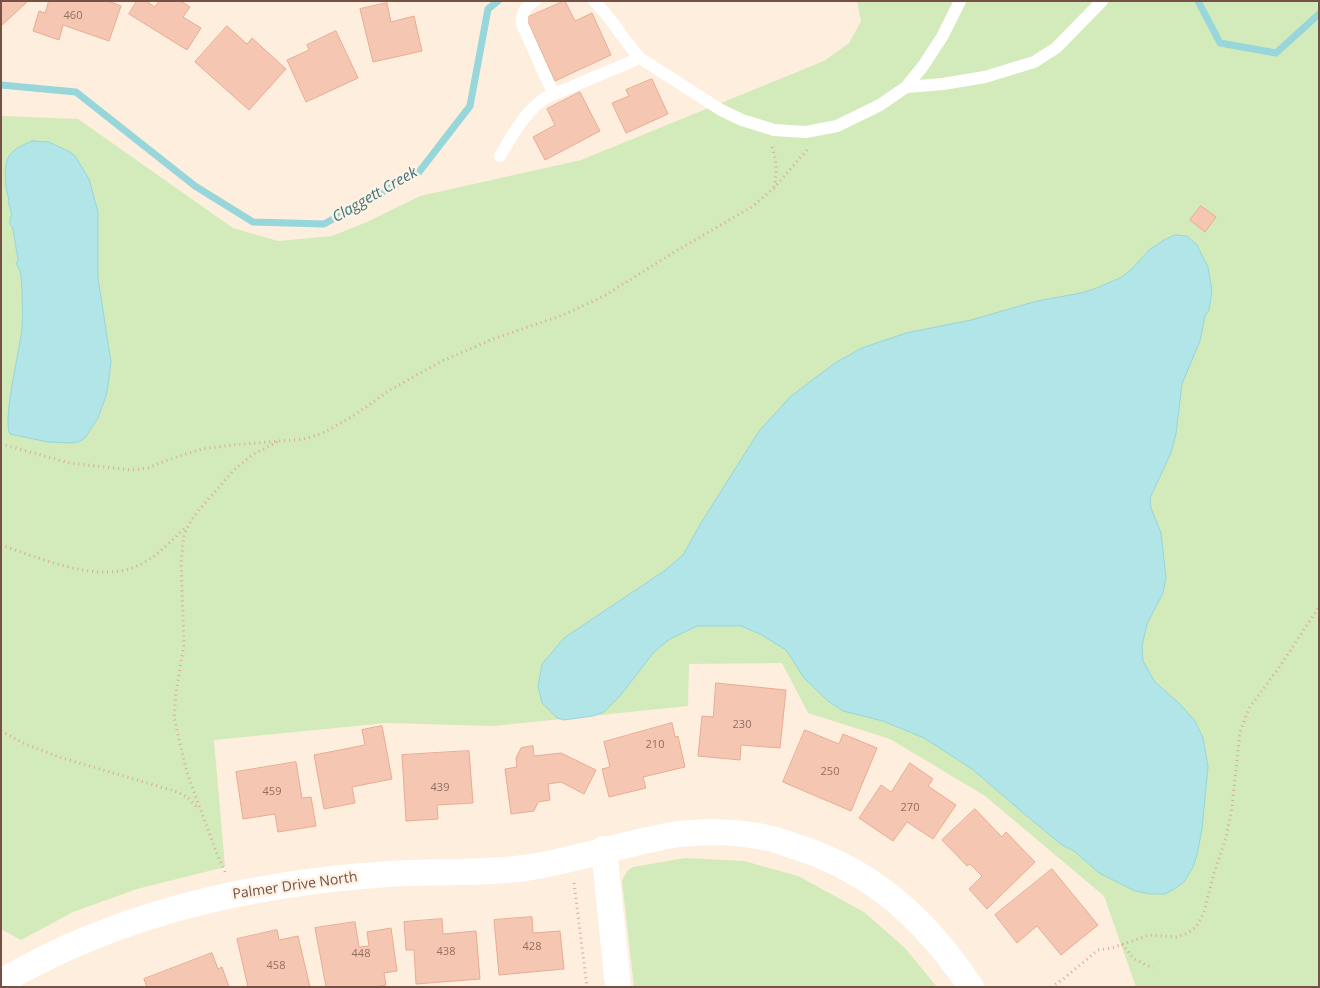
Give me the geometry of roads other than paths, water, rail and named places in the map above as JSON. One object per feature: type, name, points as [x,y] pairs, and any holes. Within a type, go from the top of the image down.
[{"type":"street","name":"Palmer Drive North","points":[[1,982],[34,963],[100,933],[165,910],[241,892],[333,878],[474,872],[526,867],[678,834],[730,832],[771,838],[853,870],[910,912],[937,942],[971,987]]},
{"type":"street","points":[[604,850],[618,987]]},
{"type":"lane","points":[[536,1],[529,4],[524,11],[522,24],[553,93]]},
{"type":"lane","points":[[594,1],[607,14],[629,46],[640,58],[721,110],[742,120],[774,130],[806,132],[836,126],[880,105],[906,87],[923,66],[942,37],[960,1]]},
{"type":"lane","points":[[906,87],[942,84],[984,77],[1034,62],[1056,48],[1102,1]]},
{"type":"lane","points":[[500,156],[520,121],[533,106],[553,93],[640,58]]},
{"type":"water","points":[[32,141],[49,142],[75,156],[89,179],[98,212],[98,278],[111,362],[107,393],[98,418],[85,438],[78,442],[48,442],[10,434],[8,427],[10,400],[21,338],[22,290],[21,276],[16,264],[18,260],[13,229],[10,224],[12,215],[8,201],[5,171],[7,160],[11,153]]},
{"type":"water","points":[[1175,235],[1187,236],[1197,245],[1208,267],[1212,291],[1209,310],[1205,316],[1200,341],[1182,384],[1176,434],[1171,453],[1150,498],[1151,508],[1161,533],[1166,578],[1163,593],[1147,624],[1142,646],[1143,661],[1155,682],[1181,705],[1195,721],[1203,738],[1208,767],[1202,829],[1193,867],[1184,882],[1165,894],[1150,894],[1135,891],[1099,873],[1074,851],[1062,845],[972,769],[924,738],[883,721],[843,711],[828,701],[804,678],[786,650],[760,634],[741,626],[697,626],[670,639],[654,652],[620,696],[604,712],[593,716],[564,720],[557,718],[542,703],[538,686],[542,664],[564,638],[664,571],[683,555],[759,431],[790,397],[835,363],[862,348],[906,333],[971,320],[1037,301],[1094,289],[1120,278],[1131,270],[1149,250]]},
{"type":"waterway","name":"Claggett Creek","points":[[1,85],[76,92],[195,186],[253,222],[324,224],[419,172],[470,106],[488,9],[498,1]]},
{"type":"waterway","name":"Claggett Creek","points":[[1198,1],[1220,43],[1276,53],[1319,14]]}]
